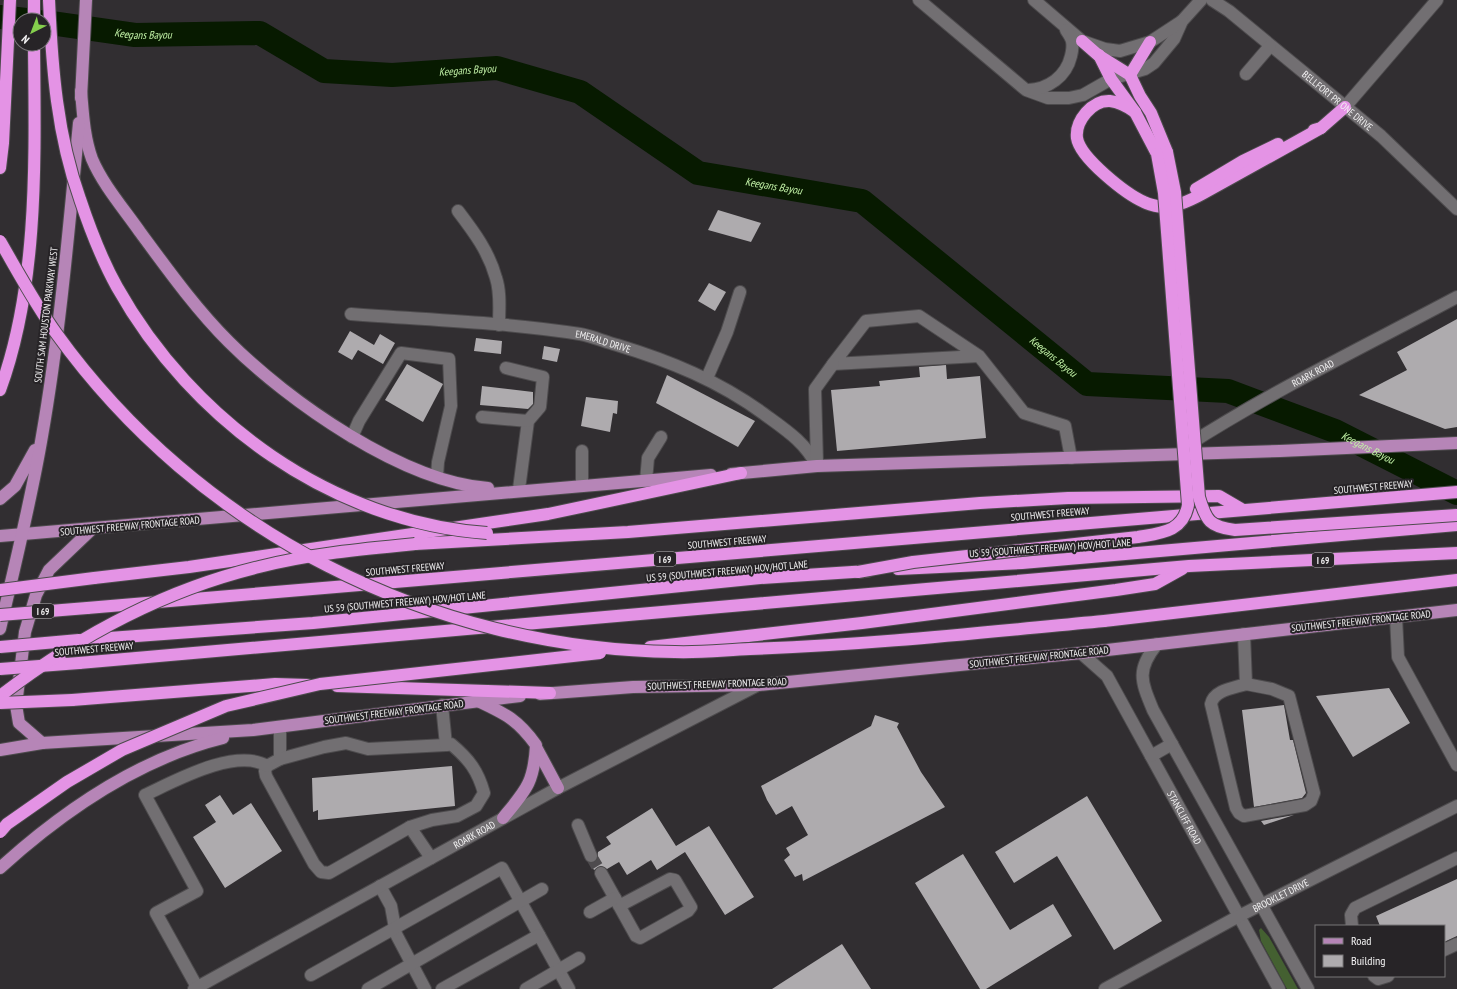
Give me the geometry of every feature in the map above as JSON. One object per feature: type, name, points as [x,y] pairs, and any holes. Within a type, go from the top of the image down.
[{"type":"highway","points":[[0,168],[3,143],[10,0]]},
{"type":"highway","points":[[34,0],[34,12]]},
{"type":"highway","points":[[49,0],[52,68],[57,106],[79,198],[95,241],[117,287],[143,328],[173,368],[220,415],[256,445],[277,460],[318,484],[360,503],[414,521],[460,530],[523,538]]},
{"type":"highway","points":[[1082,41],[1098,55],[1130,75],[1140,96],[1151,113],[1175,192],[1199,497],[1203,510],[1208,518],[1219,528],[1235,530],[1457,514]]},
{"type":"highway","points":[[1130,75],[1150,42]]},
{"type":"highway","points":[[0,390],[11,356],[22,312],[33,205],[34,52]]},
{"type":"highway","points":[[858,572],[913,562],[1166,533],[1176,528],[1182,522],[1188,505],[1162,152],[1111,79],[1098,55]]},
{"type":"highway","points":[[1135,112],[1127,106],[1109,101],[1091,108],[1083,116],[1078,126],[1077,138],[1083,152],[1096,166],[1132,196],[1146,203],[1164,207],[1174,205],[1210,181],[1258,153],[1321,128],[1345,107]]},
{"type":"highway","points":[[0,241],[31,295],[57,334],[103,390],[170,458],[227,504],[285,543],[372,588],[424,609],[510,634],[554,642],[604,648],[675,652],[819,647],[1096,622],[1457,580]]},
{"type":"highway","points":[[0,590],[189,567],[548,514],[741,473]]},
{"type":"highway","name":"SOUTHWEST FREEWAY","points":[[0,615],[1457,492]]},
{"type":"highway","points":[[0,696],[43,665],[102,629],[166,598],[235,574],[279,562],[348,551],[415,544],[592,535],[980,503],[1075,497],[1219,496],[1243,510]]},
{"type":"highway","name":"US 59 (SOUTHWEST FREEWAY) HOV/HOT LANE","points":[[0,647],[312,623],[760,578],[1022,563],[1457,525]]},
{"type":"highway","name":"SOUTHWEST FREEWAY","points":[[0,669],[1189,566],[1457,553]]},
{"type":"highway","points":[[0,832],[7,824],[67,782],[122,750],[226,706],[320,684],[862,623],[1116,590],[1154,584],[1189,566]]},
{"type":"highway","points":[[0,703],[72,700],[275,684],[550,693]]},
{"type":"main road","name":"SOUTH SAM HOUSTON PARKWAY WEST","points":[[0,628],[22,534],[42,436],[69,226],[81,91],[86,0]]},
{"type":"main road","points":[[81,91],[86,138],[93,160],[108,187],[164,265],[229,343],[291,395],[318,415],[352,437],[403,464],[472,487],[531,490]]},
{"type":"main road","points":[[0,499],[15,486],[42,436]]},
{"type":"main road","name":"SOUTHWEST FREEWAY FRONTAGE ROAD","points":[[0,536],[817,466],[1172,455],[1453,443]]},
{"type":"main road","points":[[42,743],[19,723],[16,705],[25,632],[36,595],[49,570],[92,529]]},
{"type":"main road","name":"SOUTHWEST FREEWAY FRONTAGE ROAD","points":[[0,750],[42,743],[253,730],[442,705],[550,693],[633,687],[758,685],[1081,653],[1457,610]]},
{"type":"main road","points":[[477,701],[505,713],[519,723],[536,746],[558,788]]},
{"type":"main road","points":[[0,868],[58,820],[106,787],[145,766],[197,744],[253,730]]},
{"type":"main road","points":[[503,818],[526,790],[534,768],[536,746]]},
{"type":"street","points":[[919,0],[1026,90],[1048,98],[1069,98],[1092,91],[1111,79],[1130,75],[1145,69],[1154,63],[1174,39],[1182,21]]},
{"type":"street","points":[[1034,0],[1082,41],[1105,49],[1120,51],[1150,42],[1182,21],[1201,0]]},
{"type":"street","name":"BELLFORT PR ONE DRIVE","points":[[1212,0],[1229,10],[1270,46],[1403,155],[1457,209]]},
{"type":"street","points":[[1345,107],[1437,0]]},
{"type":"street","points":[[1026,90],[1040,89],[1051,84],[1062,74],[1069,64],[1072,41],[1064,26]]},
{"type":"street","points":[[1246,74],[1270,46]]},
{"type":"street","points":[[458,211],[480,240],[496,278],[499,295],[499,325]]},
{"type":"street","points":[[707,378],[727,332],[740,292]]},
{"type":"street","name":"ROARK ROAD","points":[[1172,455],[1217,426],[1457,297]]},
{"type":"street","name":"EMERALD DRIVE","points":[[351,314],[499,325],[581,334],[636,351],[707,378],[753,406],[792,434],[810,451],[817,466]]},
{"type":"street","points":[[817,466],[814,389],[866,321],[919,316],[979,356],[1024,413],[1065,426],[1071,458]]},
{"type":"street","points":[[352,437],[359,421],[401,353],[449,359],[451,406],[436,476]]},
{"type":"street","points":[[833,364],[979,356]]},
{"type":"street","points":[[506,368],[542,377],[540,407],[528,421],[519,489]]},
{"type":"street","points":[[482,417],[528,421]]},
{"type":"street","points":[[646,481],[648,458],[661,437]]},
{"type":"street","points":[[582,451],[582,486]]},
{"type":"street","points":[[1396,617],[1398,656],[1457,765]]},
{"type":"street","points":[[1244,634],[1246,684]]},
{"type":"street","points":[[1157,644],[1146,657],[1142,671],[1143,686],[1172,744],[1308,989]]},
{"type":"street","name":"STANCLIFF ROAD","points":[[1081,653],[1107,676],[1279,989]]},
{"type":"street","points":[[1246,684],[1272,689],[1290,696],[1314,793],[1311,801],[1305,805],[1244,816],[1239,813],[1236,808],[1211,704],[1213,698],[1219,693],[1246,684]]},
{"type":"street","name":"ROARK ROAD","points":[[195,988],[558,788],[758,685]]},
{"type":"street","points":[[442,705],[446,745]]},
{"type":"street","points":[[280,727],[280,759]]},
{"type":"street","points":[[346,743],[368,749],[446,745],[451,744],[466,756],[480,778],[484,793],[476,806],[457,816],[432,820],[410,827],[329,873],[321,872],[314,864],[266,776],[265,771],[267,766],[280,759],[324,747],[346,743]]},
{"type":"street","points":[[1151,756],[1172,744]]},
{"type":"street","points":[[195,988],[156,913],[197,891],[145,795],[219,764],[247,759],[258,760],[267,766]]},
{"type":"street","name":"BROOKLET DRIVE","points":[[1106,989],[1239,916],[1457,806]]},
{"type":"street","points":[[578,825],[591,856]]},
{"type":"street","points":[[410,827],[432,858]]},
{"type":"street","points":[[1352,925],[1350,915],[1355,908],[1457,858]]},
{"type":"street","points":[[311,975],[395,926],[502,868],[569,989]]},
{"type":"street","points":[[590,912],[617,902],[670,879],[675,880],[691,907],[688,911],[640,938],[636,936],[617,902],[601,873]]},
{"type":"street","points":[[380,886],[391,906],[396,934],[426,989]]},
{"type":"street","points":[[368,989],[521,903],[542,889]]},
{"type":"street","points":[[442,989],[538,935]]},
{"type":"street","points":[[1445,950],[1457,944]]},
{"type":"street","points":[[526,989],[580,958]]},
{"type":"street","points":[[1375,977],[1378,979],[1385,977]]},
{"type":"green space","points":[[1261,928],[1269,937],[1298,989],[1287,989],[1261,941],[1259,930]]},
{"type":"building","points":[[718,210],[761,223],[751,242],[708,230]]},
{"type":"building","points":[[709,283],[726,292],[715,311],[698,301]]},
{"type":"building","points":[[1457,319],[1457,427],[1445,429],[1359,395],[1407,370],[1397,352]]},
{"type":"building","points":[[350,331],[374,345],[380,334],[395,343],[383,364],[358,350],[352,360],[338,352]]},
{"type":"building","points":[[476,338],[502,341],[501,354],[474,351]]},
{"type":"building","points":[[544,346],[560,349],[557,362],[542,359]]},
{"type":"building","points":[[407,364],[443,384],[423,422],[385,400]]},
{"type":"building","points":[[946,365],[947,379],[980,376],[986,438],[837,451],[831,390],[880,386],[879,381],[920,377],[919,367]]},
{"type":"building","points":[[667,375],[755,421],[738,447],[656,403]]},
{"type":"building","points":[[482,386],[533,392],[533,404],[528,409],[480,405]]},
{"type":"building","points":[[586,397],[618,401],[617,414],[613,413],[610,432],[581,426]]},
{"type":"building","points":[[1389,688],[1410,723],[1353,757],[1316,696]]},
{"type":"building","points":[[1284,705],[1290,740],[1293,740],[1306,793],[1302,798],[1254,807],[1242,710]]},
{"type":"building","points":[[875,715],[899,723],[897,727],[921,772],[945,807],[803,881],[802,874],[795,877],[784,860],[790,855],[786,848],[808,835],[792,806],[776,815],[761,786],[871,726]]},
{"type":"building","points":[[452,766],[455,806],[318,820],[318,810],[313,812],[312,778]]},
{"type":"building","points":[[220,795],[233,815],[251,803],[282,851],[225,888],[193,837],[216,822],[205,805]]},
{"type":"building","points":[[1087,796],[1162,921],[1114,950],[1057,856],[1014,883],[995,852]]},
{"type":"building","points":[[652,808],[676,846],[709,826],[754,897],[725,915],[685,852],[657,870],[651,860],[627,875],[619,862],[607,869],[601,866],[594,870],[590,863],[597,860],[598,852],[611,844],[606,837]]},
{"type":"building","points":[[1294,815],[1264,825],[1261,821]]},
{"type":"building","points":[[963,854],[1010,930],[1053,904],[1072,936],[986,989],[980,989],[915,883]]},
{"type":"building","points":[[1457,879],[1457,936],[1445,942],[1445,925],[1380,925],[1376,916]]},
{"type":"building","points":[[842,944],[871,989],[772,989]]},
{"type":"waterway","name":"Keegans Bayou","points":[[0,17],[12,18]]},
{"type":"waterway","name":"Keegans Bayou","points":[[52,23],[135,35],[260,33],[324,71],[392,75],[497,68],[580,92],[698,173],[862,201],[1087,384],[1228,391],[1335,431],[1457,493]]},
{"type":"tunnel","points":[[591,856],[601,873]]}]
